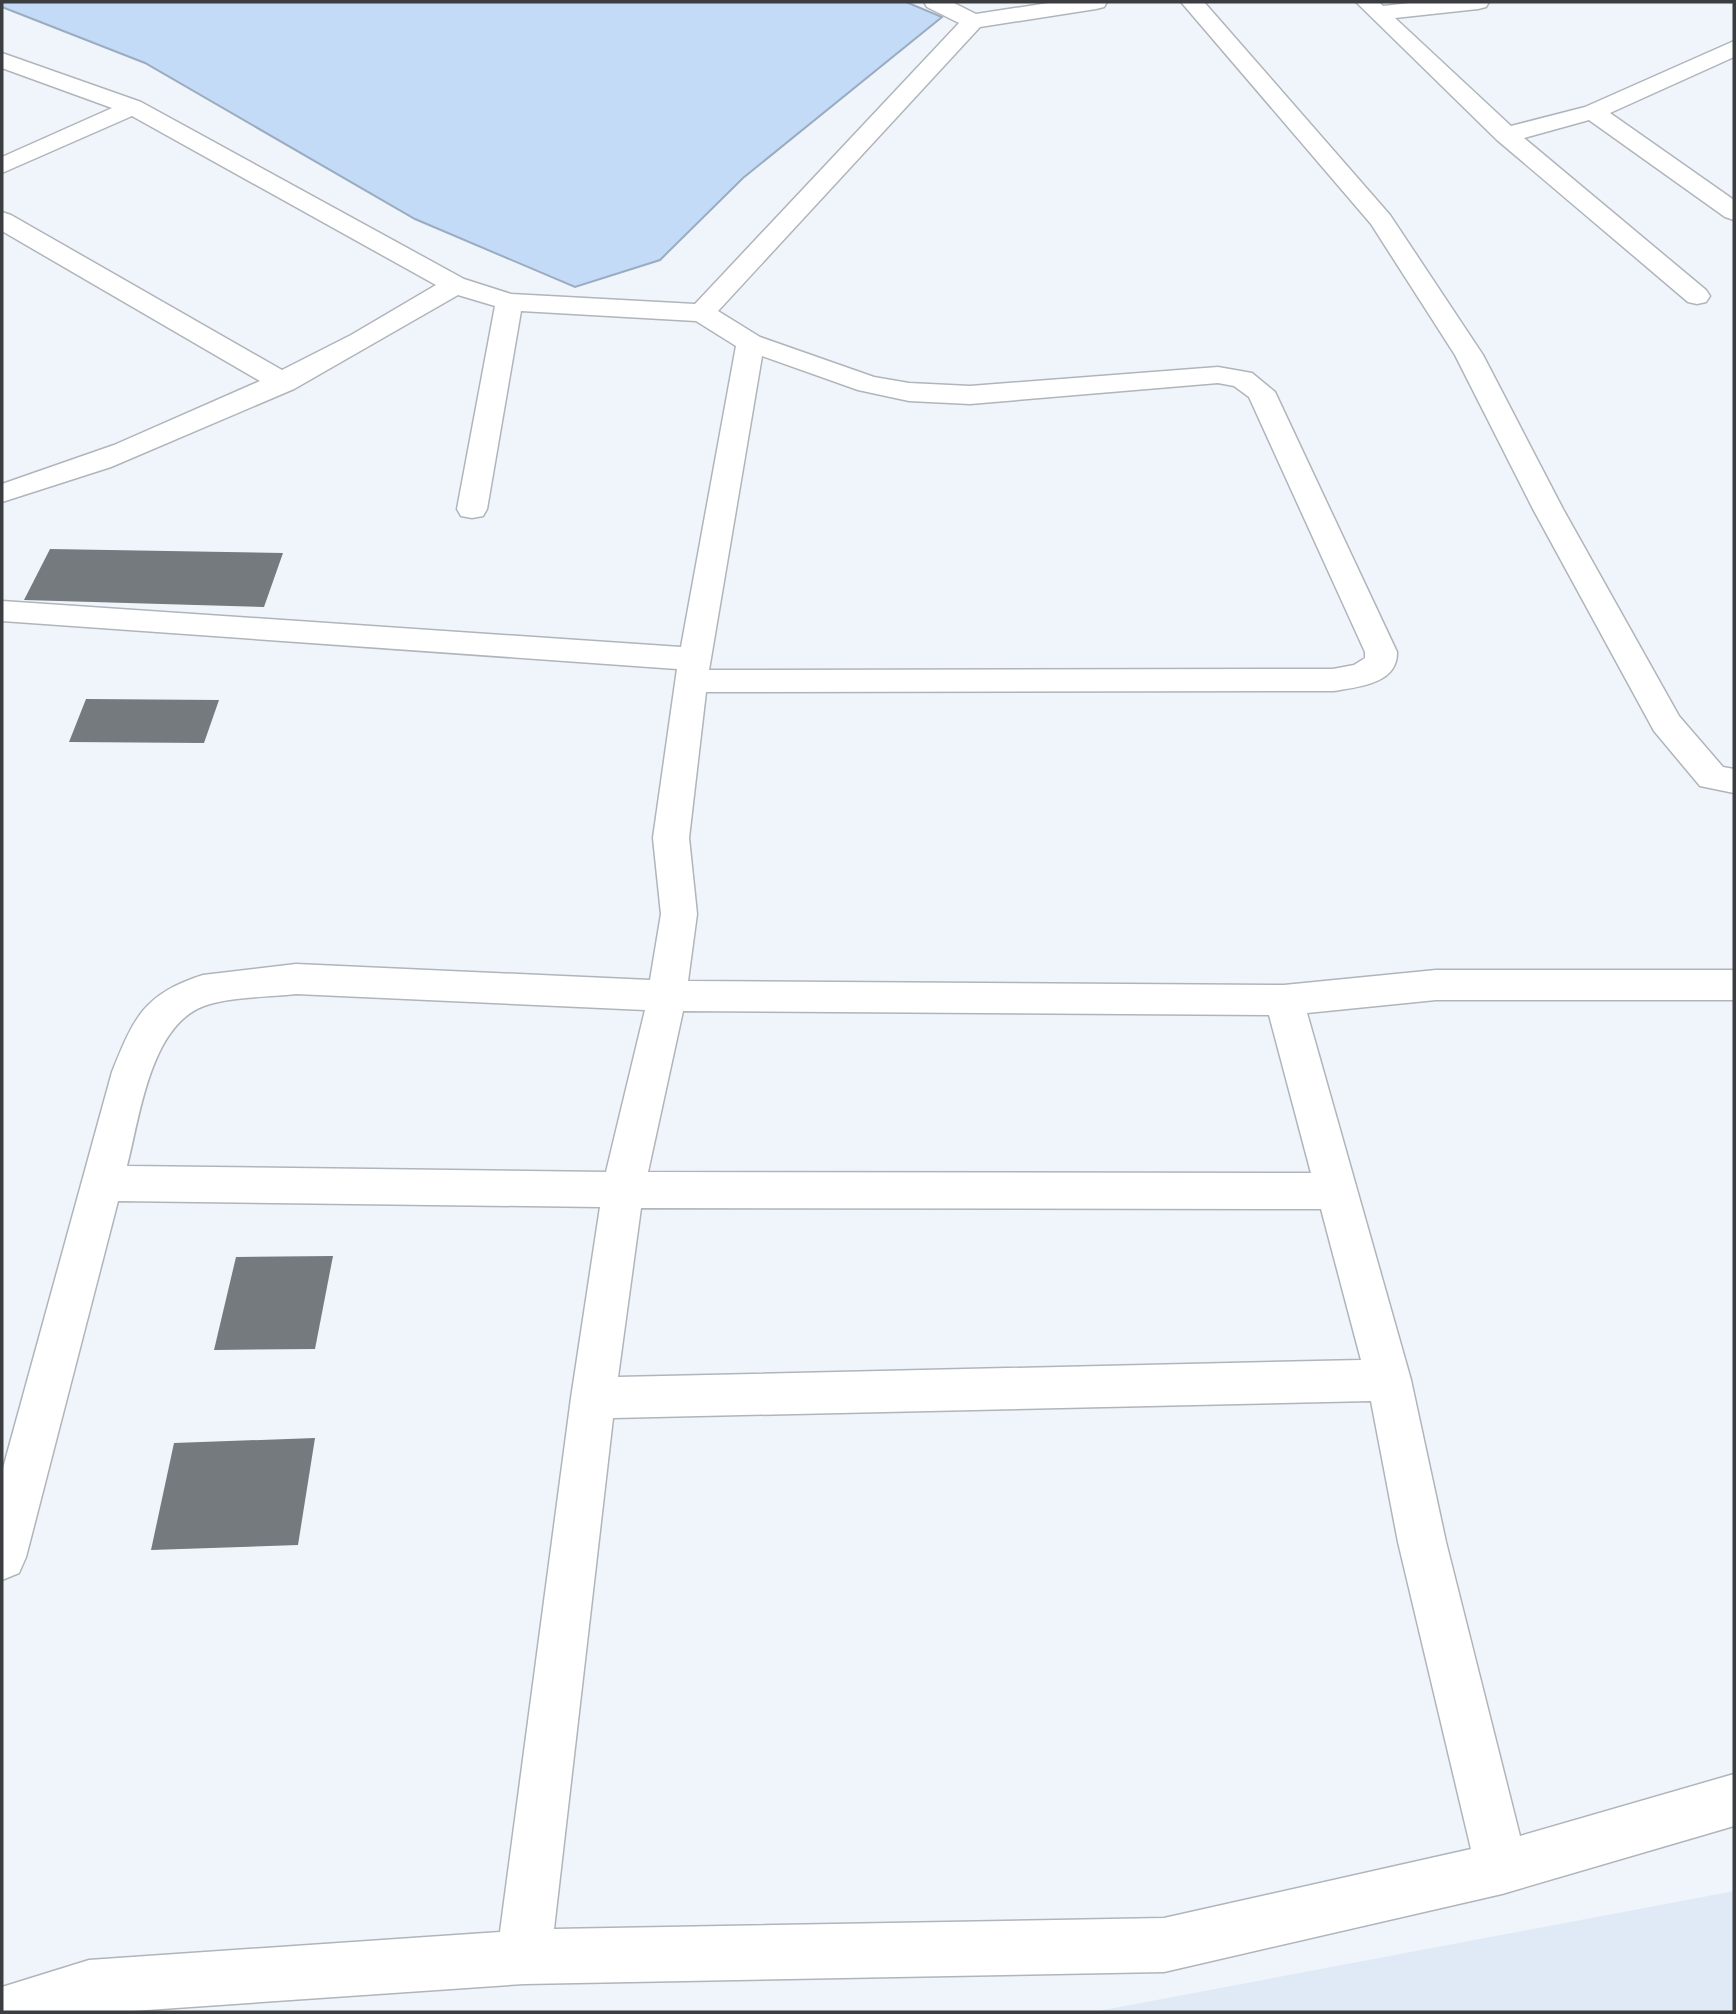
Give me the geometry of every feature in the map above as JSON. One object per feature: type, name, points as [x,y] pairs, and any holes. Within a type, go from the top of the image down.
[{"type":"street","points":[[935,2],[973,21],[1096,2]]},
{"type":"street","points":[[1192,2],[1381,220],[1469,355],[1548,509],[1666,723],[1712,777],[1734,781]]},
{"type":"street","points":[[1372,7],[1478,2]]},
{"type":"street","points":[[1372,7],[1506,135],[1697,296]]},
{"type":"street","points":[[702,313],[973,21]]},
{"type":"street","points":[[1506,135],[1592,112],[1734,48]]},
{"type":"street","points":[[2,60],[133,107],[455,285],[509,302],[702,313],[750,343],[868,384],[909,392],[970,395],[1218,375],[1242,379],[1261,392],[1381,652],[1381,662],[1363,675],[1333,680],[693,670],[2,611]]},
{"type":"street","points":[[2,166],[133,107]]},
{"type":"street","points":[[1592,112],[1734,212]]},
{"type":"street","points":[[2,220],[284,383]]},
{"type":"street","points":[[8,485],[141,445],[284,383],[382,331],[455,285]]},
{"type":"street","points":[[472,509],[509,302]]},
{"type":"street","points":[[524,1957],[593,1398],[623,1190],[667,996],[679,914],[671,838],[693,670],[750,343]]},
{"type":"street","points":[[2,1556],[132,1072],[149,1029],[177,1001],[203,990],[296,979],[667,996],[1284,1000],[1436,985],[1734,985]]},
{"type":"street","points":[[1284,1000],[1389,1380],[1422,1542],[1502,1868]]},
{"type":"street","points":[[102,1182],[623,1190],[1336,1191]]},
{"type":"street","points":[[593,1398],[1389,1380]]},
{"type":"street","points":[[8,2012],[89,1987],[524,1957],[1164,1945],[1502,1868],[1734,1800]]},
{"type":"shaded area","points":[[1734,1891],[1734,2012],[1093,2012]]},
{"type":"water","points":[[2,2],[906,2],[942,17],[743,178],[660,260],[575,287],[415,219],[145,63],[2,7]]},
{"type":"building","points":[[50,549],[283,553],[264,607],[24,600]]},
{"type":"building","points":[[86,699],[219,700],[204,743],[69,742]]},
{"type":"building","points":[[333,1256],[315,1349],[214,1350],[236,1257]]},
{"type":"building","points":[[315,1438],[298,1545],[151,1550],[174,1443]]}]
